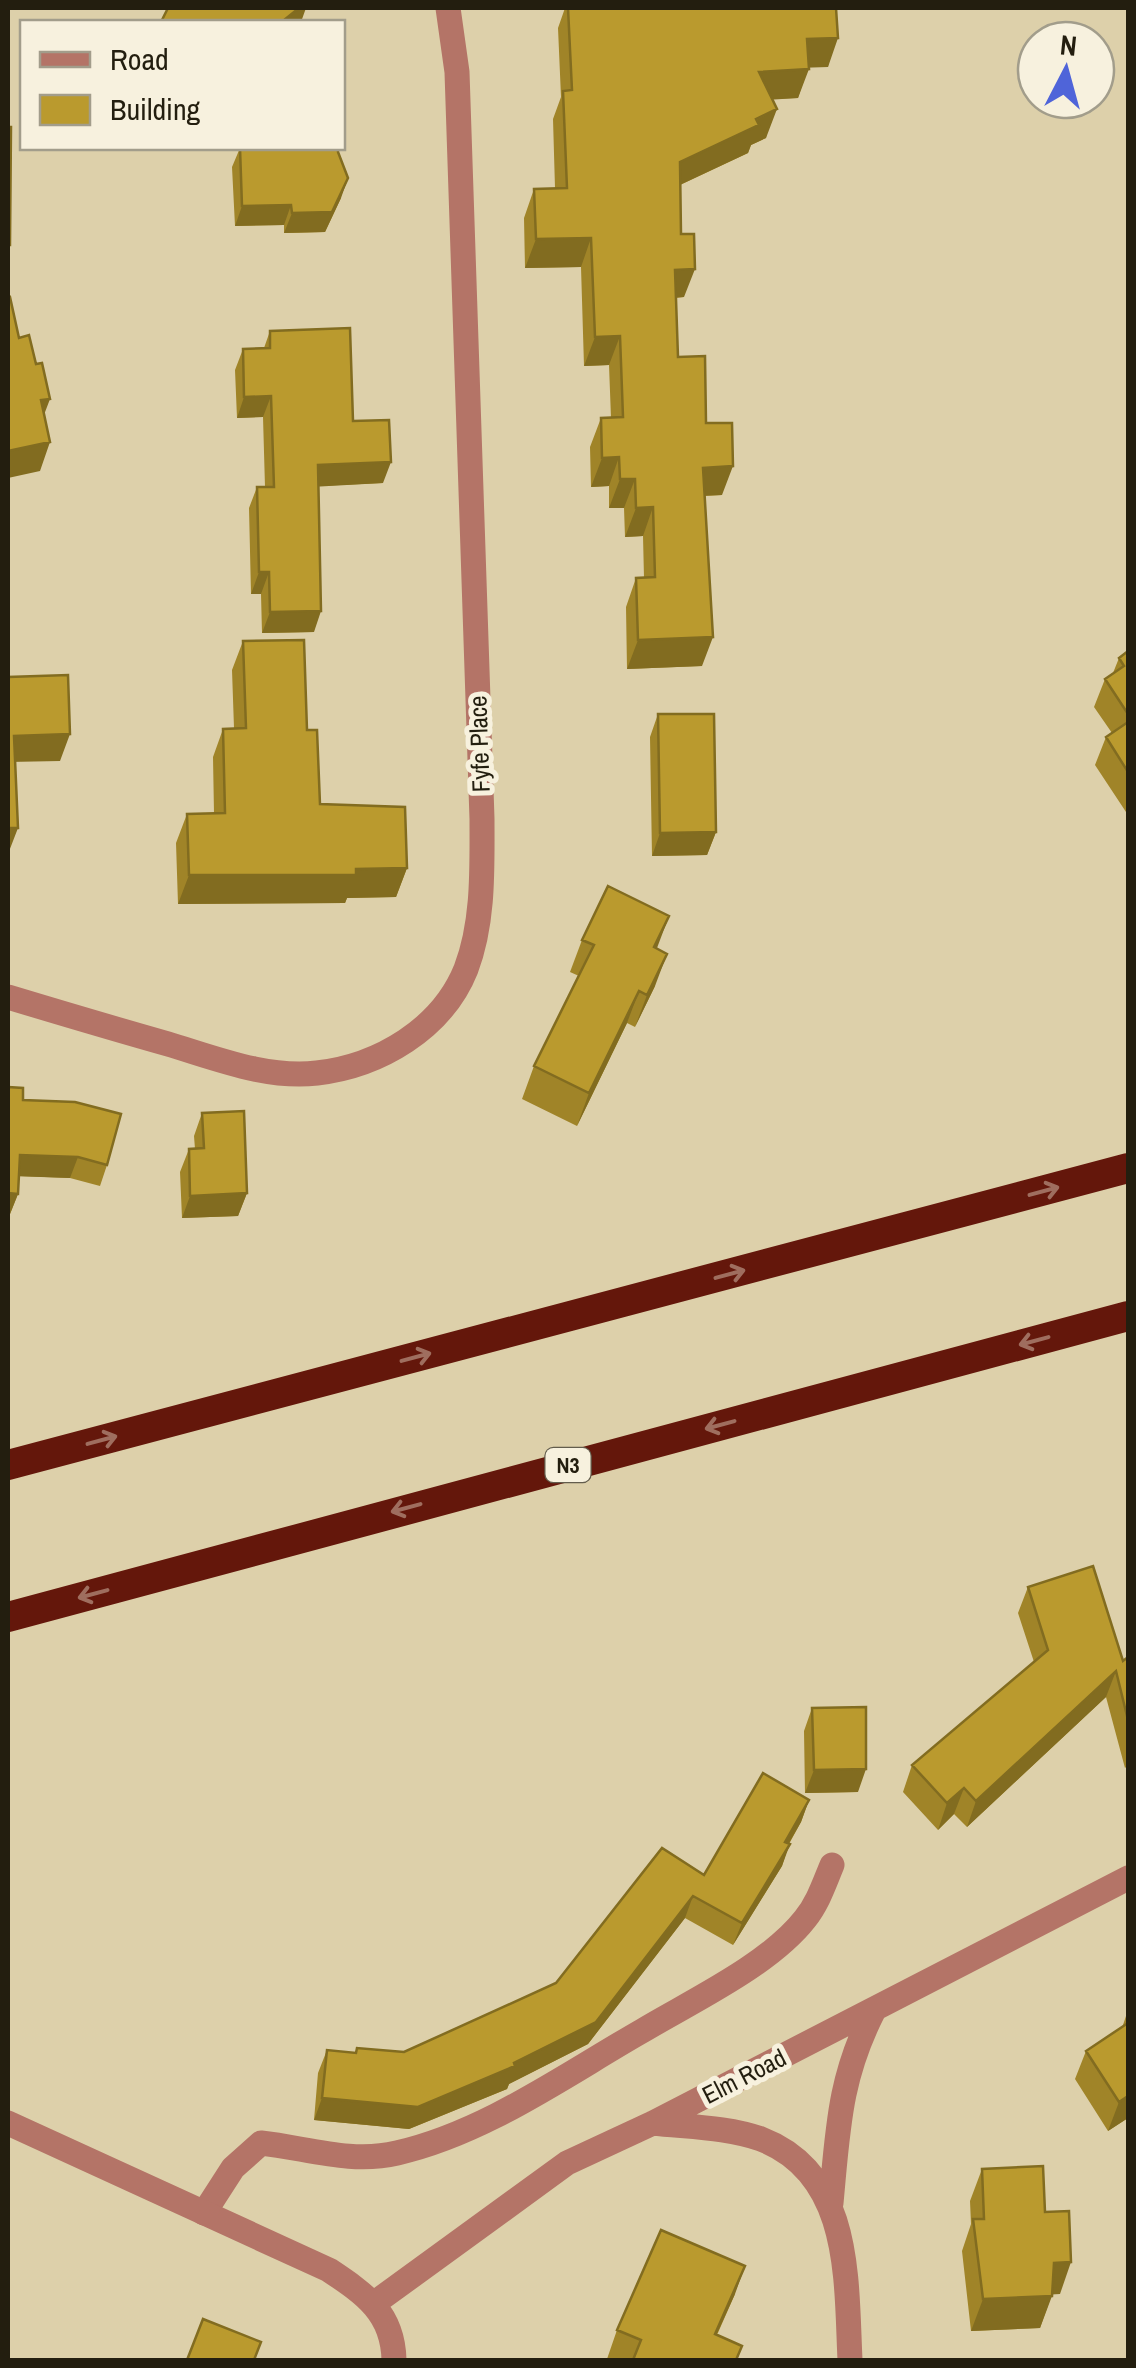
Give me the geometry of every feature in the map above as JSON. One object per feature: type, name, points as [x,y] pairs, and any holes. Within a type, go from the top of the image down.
[{"type":"highway","points":[[8,1465],[1128,1168]]},
{"type":"highway","name":"N3","points":[[8,1617],[1128,1316]]},
{"type":"street","name":"Fyfe Place","points":[[8,997],[267,1071],[315,1073],[390,1051],[424,1028],[446,1004],[465,971],[480,900],[482,818],[457,72],[448,8]]},
{"type":"street","points":[[204,2213],[232,2168],[261,2143],[347,2158],[394,2154],[438,2142],[513,2105],[703,1995],[774,1948],[804,1921],[832,1865]]},
{"type":"street","name":"Elm Road","points":[[376,2302],[567,2162],[653,2123],[1128,1878]]},
{"type":"street","points":[[830,2203],[847,2070],[874,2010]]},
{"type":"street","points":[[8,2123],[329,2270],[376,2302],[394,2341],[394,2360]]},
{"type":"street","points":[[653,2123],[762,2140],[811,2170],[830,2203],[845,2262],[850,2360]]},
{"type":"building","points":[[168,8],[299,8],[284,20],[162,20]]},
{"type":"building","points":[[568,8],[836,8],[838,38],[807,39],[809,69],[759,72],[777,109],[756,119],[759,125],[680,162],[681,234],[694,234],[695,269],[675,270],[678,357],[705,356],[706,423],[732,423],[733,466],[703,468],[713,637],[638,640],[636,578],[655,577],[653,507],[636,508],[635,479],[620,479],[619,457],[602,458],[601,418],[623,417],[620,336],[595,337],[591,238],[536,239],[534,189],[567,188],[563,91],[572,90]]},
{"type":"building","points":[[11,127],[10,245],[8,245]]},
{"type":"building","points":[[240,150],[338,150],[348,178],[332,212],[292,213],[291,205],[242,206]]},
{"type":"building","points":[[8,298],[19,338],[29,335],[36,364],[42,363],[50,399],[41,400],[50,442],[8,451]]},
{"type":"building","points":[[350,328],[353,421],[389,420],[391,462],[318,465],[321,611],[270,612],[269,572],[259,572],[257,487],[274,487],[271,396],[244,397],[243,349],[270,348],[270,331]]},
{"type":"building","points":[[304,640],[307,730],[317,730],[320,804],[405,807],[407,868],[356,869],[356,875],[189,875],[187,814],[225,813],[223,729],[246,728],[243,641]]},
{"type":"building","points":[[1128,651],[1128,714],[1105,679],[1124,666],[1119,658]]},
{"type":"building","points":[[68,675],[70,734],[14,736],[18,828],[8,828],[8,677]]},
{"type":"building","points":[[658,714],[714,714],[716,832],[660,833]]},
{"type":"building","points":[[1128,722],[1128,772],[1106,737]]},
{"type":"building","points":[[608,886],[669,916],[654,947],[667,954],[647,995],[639,991],[589,1093],[534,1066],[594,945],[582,940]]},
{"type":"building","points":[[8,1087],[23,1088],[23,1100],[75,1102],[121,1114],[107,1165],[78,1157],[20,1155],[18,1194],[8,1193]]},
{"type":"building","points":[[244,1111],[247,1193],[190,1196],[189,1149],[204,1148],[202,1113]]},
{"type":"building","points":[[1093,1566],[1123,1661],[1128,1657],[1128,1720],[1116,1671],[976,1801],[964,1788],[947,1803],[912,1765],[1048,1650],[1028,1587]]},
{"type":"building","points":[[866,1707],[866,1769],[814,1770],[812,1708]]},
{"type":"building","points":[[763,1773],[809,1800],[785,1842],[790,1844],[742,1923],[693,1896],[596,2022],[514,2063],[515,2066],[418,2107],[322,2098],[327,2050],[404,2052],[556,1983],[662,1848],[704,1875]]},
{"type":"building","points":[[1128,2023],[1128,2096],[1119,2102],[1086,2051]]},
{"type":"building","points":[[1043,2166],[1045,2212],[1069,2211],[1071,2262],[1054,2263],[1052,2296],[983,2299],[973,2219],[984,2219],[982,2169]]},
{"type":"building","points":[[661,2230],[745,2266],[715,2334],[742,2346],[736,2360],[633,2360],[641,2340],[617,2330]]},
{"type":"building","points":[[203,2319],[261,2342],[254,2360],[187,2360]]}]
